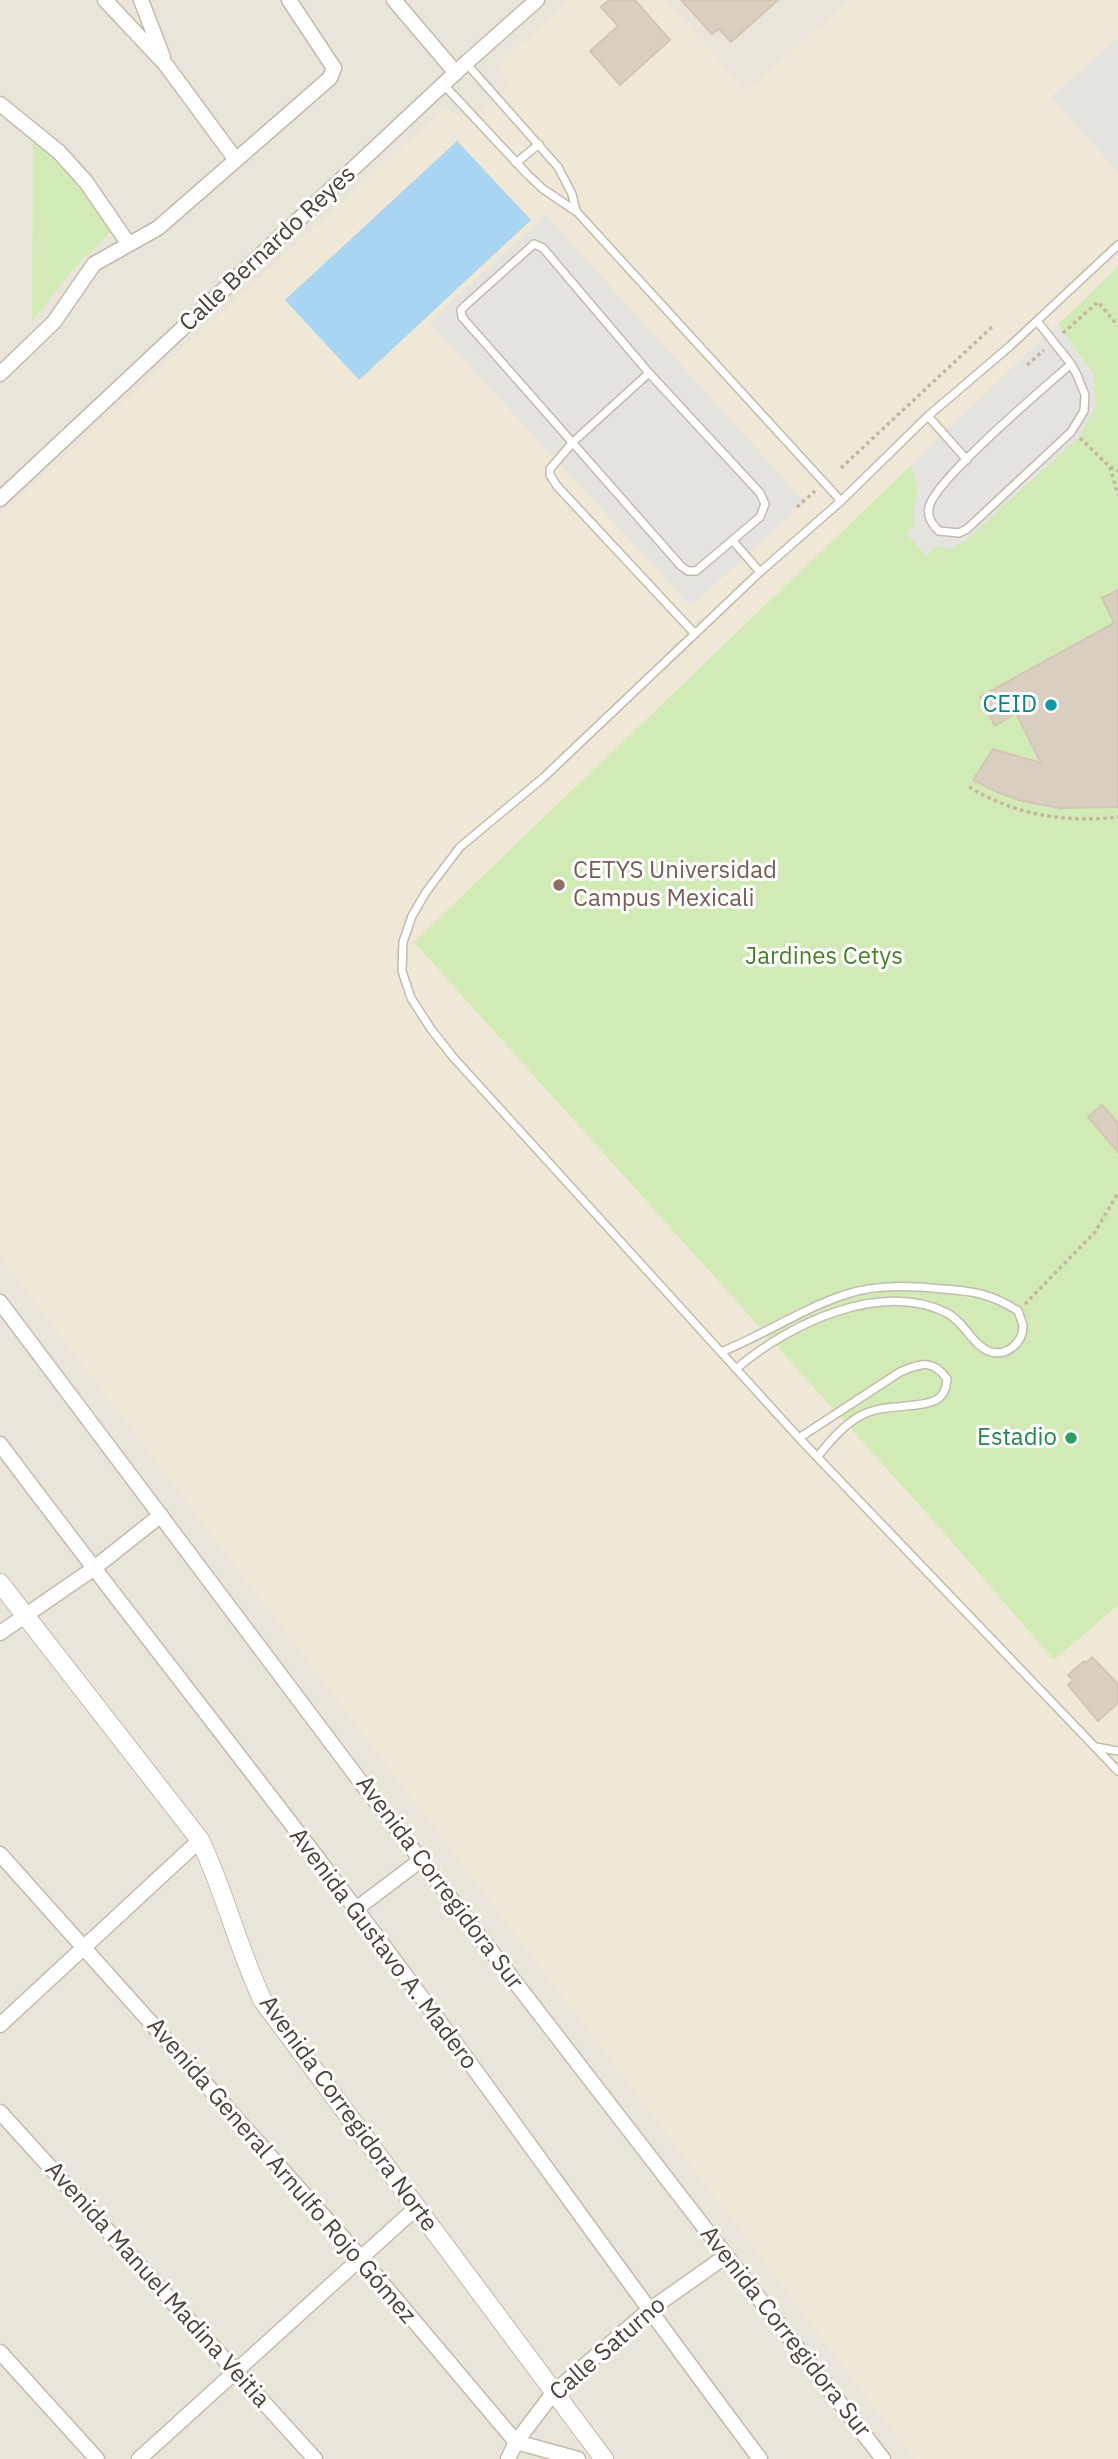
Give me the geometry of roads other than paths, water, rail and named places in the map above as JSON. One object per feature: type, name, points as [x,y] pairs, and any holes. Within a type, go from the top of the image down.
[{"type":"street","points":[[105,0],[166,65],[236,160]]},
{"type":"street","points":[[141,0],[166,65]]},
{"type":"street","points":[[0,374],[54,322],[94,264],[158,228],[330,78],[334,68],[289,0]]},
{"type":"street","points":[[394,0],[461,68]]},
{"type":"street","name":"Calle Bernardo Reyes","points":[[0,499],[537,0]]},
{"type":"street","points":[[0,104],[59,152],[86,182],[128,243]]},
{"type":"street","name":"Avenida Corregidora Sur","points":[[0,1302],[421,1860],[883,2459]]},
{"type":"street","name":"Avenida Gustavo A. Madero","points":[[0,1444],[93,1569],[356,1909],[648,2311],[760,2459]]},
{"type":"street","points":[[1,1630],[93,1569],[161,1516]]},
{"type":"street","name":"Avenida Corregidora Norte","points":[[0,1583],[200,1840],[212,1866],[248,1970],[263,2001],[604,2459]]},
{"type":"street","points":[[0,2025],[200,1840]]},
{"type":"street","name":"Avenida General Arnulfo Rojo Gómez","points":[[0,1854],[361,2258],[516,2442]]},
{"type":"street","points":[[356,1909],[421,1860]]},
{"type":"street","name":"Avenida Manuel Madina Veitia","points":[[0,2112],[315,2459]]},
{"type":"street","points":[[139,2459],[416,2208]]},
{"type":"street","name":"Calle Saturno","points":[[508,2459],[516,2442],[554,2392],[648,2311],[726,2256]]},
{"type":"street","points":[[0,2352],[97,2459]]},
{"type":"street","points":[[516,2442],[578,2459]]},
{"type":"lane","points":[[461,68],[539,144],[558,167],[572,194],[577,212]]},
{"type":"lane","points":[[444,85],[543,189],[577,212],[841,501]]},
{"type":"lane","points":[[516,163],[539,144]]},
{"type":"lane","points":[[538,244],[649,373],[760,493],[765,504],[760,517],[733,541],[702,567],[696,571],[688,571],[573,442],[462,317],[461,310],[466,305],[529,247],[538,244]]},
{"type":"lane","points":[[1116,1766],[799,1438],[453,1056],[411,998],[402,971],[403,942],[412,916],[460,846],[543,778],[760,572],[841,501],[928,416],[1037,321],[1118,245]]},
{"type":"lane","points":[[1037,321],[1071,364],[1085,395],[1084,411],[1070,432],[967,529],[958,533],[939,531],[929,516],[929,506],[946,479],[1071,364]]},
{"type":"lane","points":[[649,373],[573,442],[550,469],[554,483],[695,634]]},
{"type":"lane","points":[[928,416],[967,460]]},
{"type":"lane","points":[[733,541],[760,572]]},
{"type":"lane","points":[[721,1352],[750,1341],[808,1309],[848,1293],[885,1286],[973,1292],[999,1298],[1018,1311],[1023,1327],[1019,1340],[1012,1349],[1000,1353],[979,1345],[951,1315],[929,1305],[904,1301],[863,1305],[812,1322],[782,1336],[737,1368]]},
{"type":"lane","points":[[799,1438],[900,1372],[918,1365],[930,1364],[941,1370],[947,1379],[946,1390],[939,1398],[926,1404],[878,1408],[860,1416],[842,1428],[817,1457]]},
{"type":"lane","points":[[1095,1747],[1118,1752]]},
{"type":"water","points":[[457,141],[531,220],[359,380],[285,300]]},
{"type":"place","name":"CEID","points":[[1051,705]]},
{"type":"place","name":"CETYS Universidad Campus Mexicali","points":[[559,885]]},
{"type":"place","name":"Estadio","points":[[1071,1438]]},
{"type":"park label","name":"Jardines Cetys","points":[[824,957]]}]
